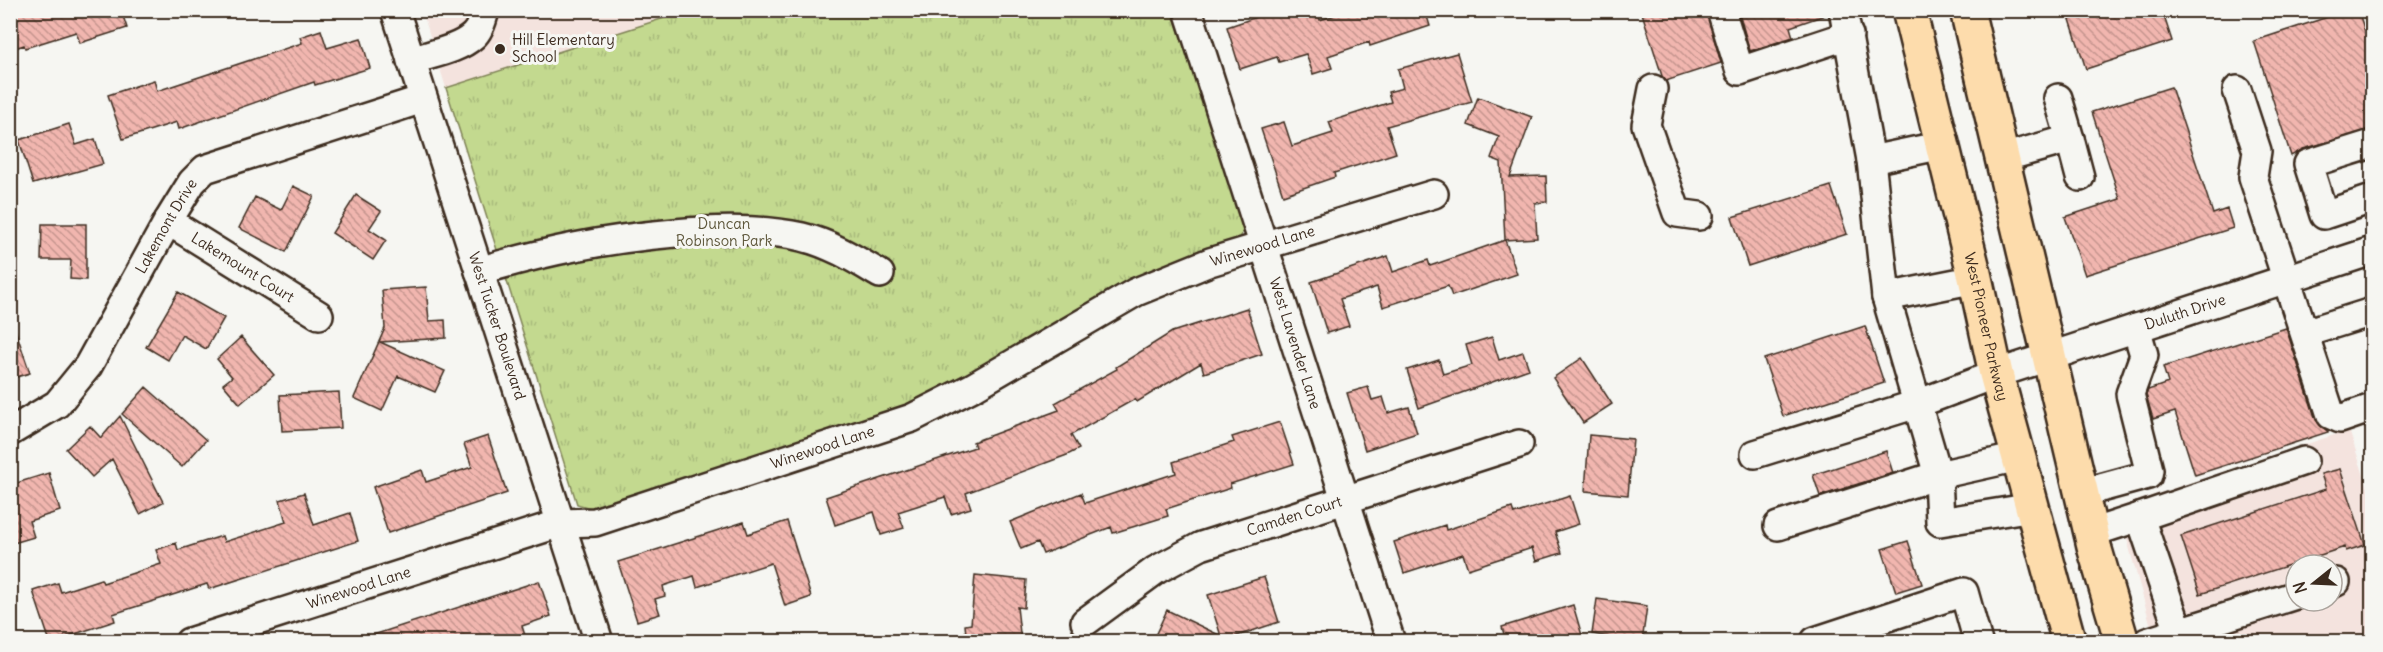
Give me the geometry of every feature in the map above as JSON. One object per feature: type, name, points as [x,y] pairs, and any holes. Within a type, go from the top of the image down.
[{"type":"main road","name":"West Pioneer Parkway","points":[[1909,10],[1976,279],[1996,374],[2069,642]]},
{"type":"main road","points":[[1967,10],[2091,533],[2121,642]]},
{"type":"street","name":"West Tucker Boulevard","points":[[395,10],[599,642]]},
{"type":"street","points":[[411,61],[457,45],[474,36],[483,20],[485,10]]},
{"type":"street","name":"West Lavender Lane","points":[[1188,10],[1391,642]]},
{"type":"street","points":[[1721,10],[1740,71],[1846,23],[1871,160],[1886,297],[1938,475],[1940,522],[2033,507]]},
{"type":"street","points":[[1653,89],[1646,125],[1677,213],[1699,216]]},
{"type":"street","points":[[2237,90],[2257,151],[2253,177],[2331,415],[2340,419],[2373,408]]},
{"type":"street","points":[[2058,98],[2080,177]]},
{"type":"street","name":"Lakemont Drive","points":[[10,432],[57,404],[88,366],[168,221],[192,182],[206,169],[423,99]]},
{"type":"street","points":[[2002,158],[2070,139]]},
{"type":"street","points":[[2373,144],[2308,164],[2324,215],[2373,200]]},
{"type":"street","points":[[1871,160],[1943,145]]},
{"type":"street","name":"Winewood Lane","points":[[189,642],[561,523],[595,522],[912,418],[973,387],[1136,292],[1210,262],[1434,194]]},
{"type":"street","name":"Lakemount Court","points":[[168,221],[319,315]]},
{"type":"street","points":[[479,271],[580,244],[715,230],[802,237],[837,249],[880,274]]},
{"type":"street","name":"Duluth Drive","points":[[1755,454],[1917,404],[2049,356],[2373,251]]},
{"type":"street","points":[[1886,297],[1976,279]]},
{"type":"street","points":[[2305,333],[2373,312]]},
{"type":"street","points":[[2082,494],[2148,475],[2149,470],[2130,394],[2144,355],[2136,328]]},
{"type":"street","name":"Camden Court","points":[[1085,621],[1156,570],[1201,546],[1519,444]]},
{"type":"street","points":[[1778,526],[1938,475],[2019,457]]},
{"type":"street","points":[[2091,533],[2304,461]]},
{"type":"street","points":[[2140,517],[2180,637]]},
{"type":"street","points":[[1815,641],[1964,592],[1978,642]]},
{"type":"street","points":[[2147,642],[2180,637],[2284,599]]},
{"type":"shaded area","name":"Hill Elementary School","points":[[422,10],[686,11],[446,88]]},
{"type":"shaded area","points":[[2349,430],[2372,500],[2372,641],[2155,641],[2118,507]]},
{"type":"green space","name":"Duncan Robinson Park","points":[[686,11],[1172,11],[1245,224],[1239,242],[924,401],[594,509],[577,504],[446,88]]},
{"type":"building","points":[[10,10],[121,10],[127,28],[80,43],[76,32],[25,48],[24,45],[10,50]]},
{"type":"building","points":[[1277,10],[1317,10],[1320,20],[1350,10],[1425,10],[1430,26],[1370,46],[1369,42],[1328,56],[1332,68],[1313,74],[1306,54],[1279,62],[1277,57],[1240,69],[1227,27]]},
{"type":"building","points":[[1641,10],[1706,10],[1721,63],[1666,81],[1662,76]]},
{"type":"building","points":[[1738,10],[1828,10],[1828,14],[1790,27],[1793,37],[1750,51]]},
{"type":"building","points":[[2067,10],[2162,10],[2172,41],[2086,69]]},
{"type":"building","points":[[2349,10],[2358,10],[2373,56],[2373,129],[2303,149],[2291,156],[2254,41]]},
{"type":"building","points":[[321,30],[327,48],[361,38],[370,68],[315,85],[314,82],[179,129],[177,122],[123,139],[108,95],[154,80],[157,91],[302,43],[300,37]]},
{"type":"building","points":[[1457,53],[1472,102],[1387,126],[1396,153],[1334,173],[1335,177],[1283,195],[1261,129],[1284,122],[1292,146],[1333,133],[1329,122],[1391,102],[1388,92],[1403,88],[1398,69]]},
{"type":"building","points":[[2171,87],[2213,214],[2227,209],[2233,228],[2085,275],[2065,217],[2120,199],[2092,112]]},
{"type":"building","points":[[1478,97],[1532,117],[1510,177],[1546,176],[1547,202],[1535,203],[1537,238],[1505,240],[1501,162],[1491,158],[1499,137],[1468,125]]},
{"type":"building","points":[[69,124],[76,145],[95,139],[103,164],[33,184],[19,140]]},
{"type":"building","points":[[293,186],[314,196],[286,252],[239,228],[255,197],[281,210]]},
{"type":"building","points":[[1831,186],[1847,234],[1748,266],[1732,217]]},
{"type":"building","points":[[356,195],[381,211],[369,229],[386,240],[373,260],[332,233]]},
{"type":"building","points":[[42,224],[86,224],[86,280],[70,279],[71,260],[41,260]]},
{"type":"building","points":[[1505,240],[1517,274],[1452,296],[1448,286],[1383,307],[1377,287],[1340,299],[1349,326],[1327,333],[1311,282],[1388,256],[1393,272],[1428,260],[1430,266]]},
{"type":"building","points":[[426,287],[429,321],[445,320],[446,338],[380,342],[445,371],[435,392],[398,376],[382,411],[354,398],[385,328],[382,290]]},
{"type":"building","points":[[178,292],[224,318],[206,349],[182,335],[168,360],[146,347]]},
{"type":"building","points":[[1247,308],[1262,354],[1204,373],[1201,363],[1137,402],[1135,399],[1071,435],[1079,449],[966,493],[971,508],[951,514],[945,497],[898,512],[904,528],[881,535],[874,512],[835,525],[826,497],[975,447],[973,442],[1059,410],[1055,403],[1117,369],[1116,367],[1172,332]]},
{"type":"building","points":[[13,323],[30,373],[10,379],[10,324]]},
{"type":"building","points":[[1865,326],[1884,383],[1783,416],[1764,359]]},
{"type":"building","points":[[2286,328],[2316,420],[2328,432],[2195,475],[2175,412],[2153,419],[2146,395],[2148,390],[2168,383],[2163,367]]},
{"type":"building","points":[[241,337],[274,375],[240,404],[223,384],[232,377],[217,359]]},
{"type":"building","points":[[1492,337],[1499,360],[1523,352],[1529,369],[1419,408],[1407,370],[1439,360],[1443,374],[1472,365],[1466,345]]},
{"type":"building","points":[[1582,358],[1612,404],[1583,423],[1553,378]]},
{"type":"building","points":[[146,387],[206,440],[182,467],[122,414]]},
{"type":"building","points":[[1368,387],[1372,400],[1383,397],[1388,413],[1409,407],[1417,433],[1365,450],[1347,393]]},
{"type":"building","points":[[339,392],[341,428],[282,431],[280,395]]},
{"type":"building","points":[[120,416],[163,502],[140,514],[112,459],[92,477],[66,449],[90,426],[101,438]]},
{"type":"building","points":[[1280,422],[1294,464],[1230,484],[1231,488],[1166,509],[1168,516],[1113,533],[1111,527],[1043,554],[1038,542],[1021,549],[1010,522],[1081,493],[1085,503],[1176,473],[1173,462],[1234,442],[1232,437]]},
{"type":"building","points":[[1589,435],[1633,439],[1628,495],[1585,491]]},
{"type":"building","points":[[488,436],[507,493],[388,533],[373,487],[422,470],[426,482],[472,467],[464,444]]},
{"type":"building","points":[[1886,451],[1893,473],[1820,496],[1813,475]]},
{"type":"building","points":[[2340,469],[2365,545],[2346,551],[2345,547],[2326,553],[2284,553],[2284,567],[2200,594],[2181,536],[2326,489],[2321,474]]},
{"type":"building","points":[[49,473],[60,511],[29,521],[34,537],[10,544],[10,485]]},
{"type":"building","points":[[304,493],[314,525],[350,513],[358,541],[209,589],[207,584],[113,614],[115,621],[50,642],[33,591],[58,583],[61,592],[101,579],[103,583],[161,564],[156,550],[176,543],[178,550],[222,536],[224,542],[286,522],[280,500]]},
{"type":"building","points":[[1570,496],[1579,524],[1555,532],[1562,553],[1536,561],[1532,548],[1468,569],[1463,554],[1404,573],[1394,542],[1445,525],[1446,530],[1512,508],[1514,514]]},
{"type":"building","points":[[787,521],[811,597],[785,606],[771,563],[697,587],[694,576],[663,586],[665,596],[655,599],[660,614],[637,621],[618,562],[744,522],[748,534]]},
{"type":"building","points":[[1908,541],[1922,584],[1896,592],[1882,549]]},
{"type":"building","points":[[975,575],[1026,580],[1024,608],[1017,607],[1021,642],[967,642],[965,625],[971,624]]},
{"type":"building","points":[[1264,577],[1279,622],[1228,639],[1234,642],[1152,642],[1167,610],[1221,636],[1208,595]]},
{"type":"building","points":[[539,581],[551,616],[522,626],[527,642],[365,642],[364,638]]},
{"type":"building","points":[[1597,599],[1647,606],[1642,642],[1627,642],[1592,634]]},
{"type":"building","points":[[1573,605],[1583,639],[1574,642],[1506,642],[1502,627]]},
{"type":"place","name":"Hill Elementary School","points":[[500,49]]}]
